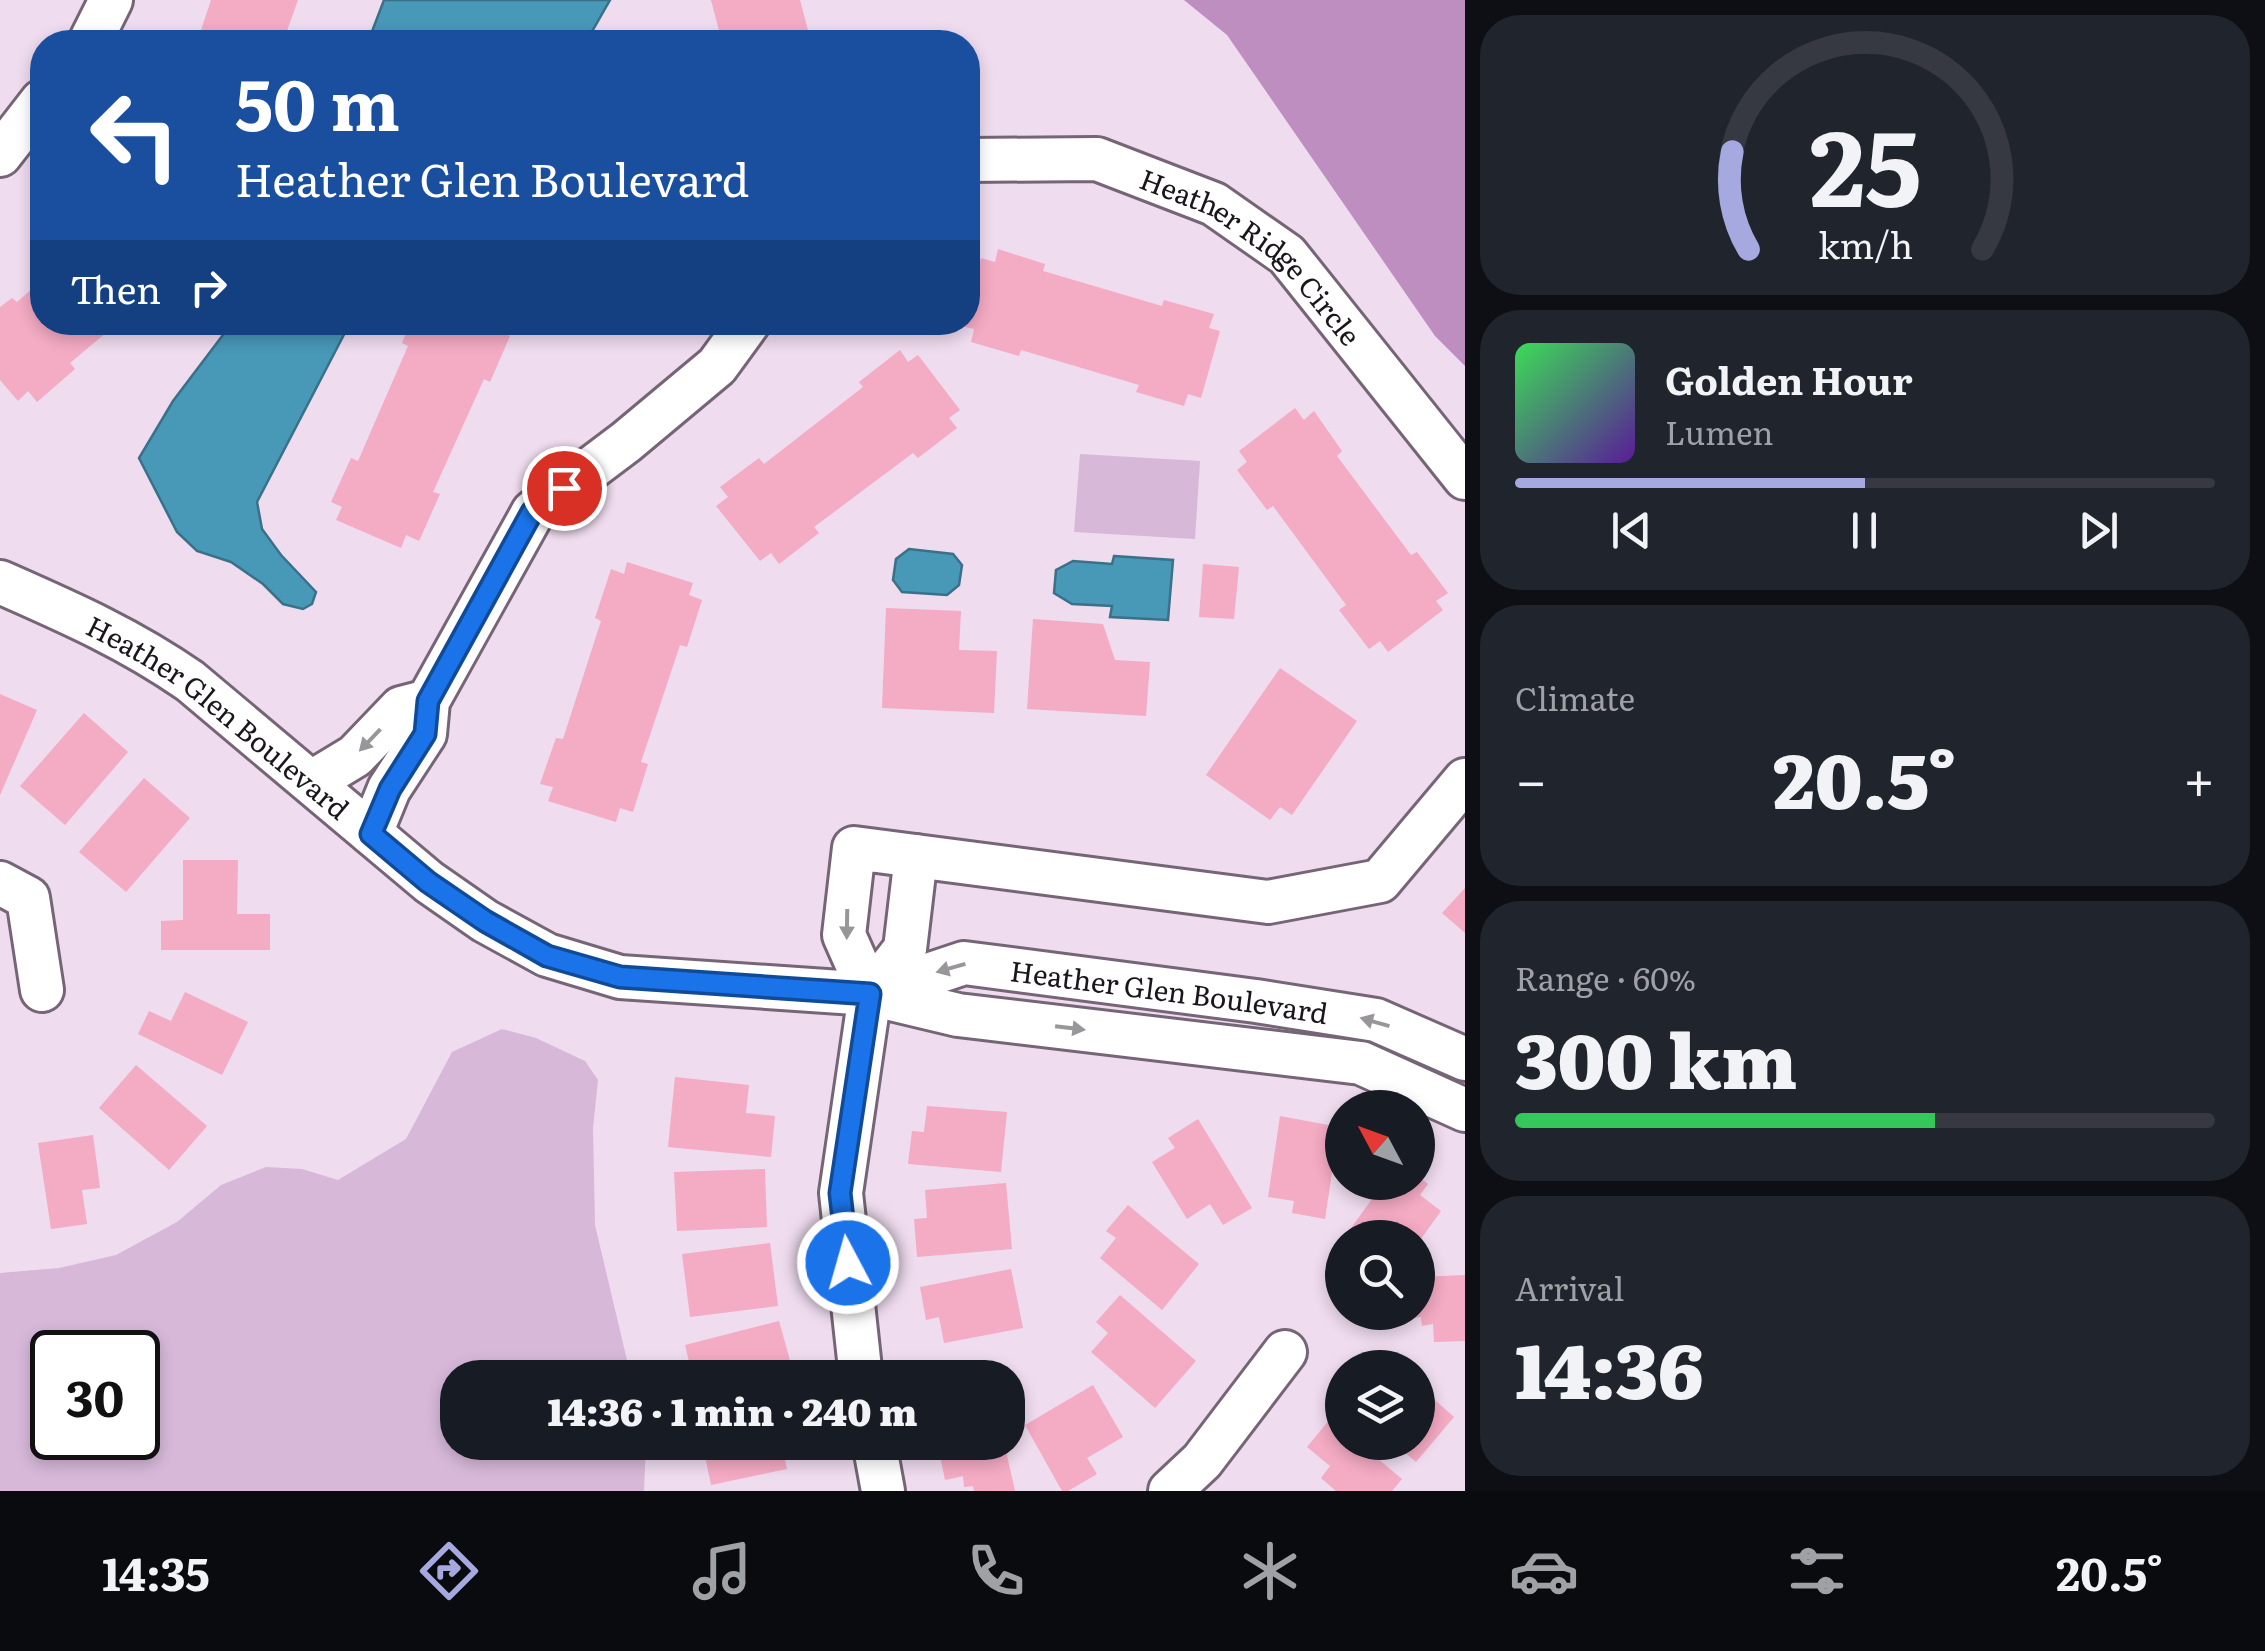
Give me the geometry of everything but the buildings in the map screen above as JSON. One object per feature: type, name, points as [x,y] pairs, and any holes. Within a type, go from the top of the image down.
[{"type":"street","points":[[96,30],[111,0]]},
{"type":"street","points":[[0,154],[30,116]]},
{"type":"street","name":"Heather Ridge Circle","points":[[980,160],[1097,158],[1214,204],[1287,255],[1465,478]]},
{"type":"street","points":[[371,834],[390,789],[425,734],[428,701],[532,512],[718,366],[741,335]]},
{"type":"street","name":"Heather Glen Boulevard","points":[[0,582],[149,652],[190,681],[428,882],[485,921],[547,956],[620,977],[870,994],[958,1015],[1361,1063],[1465,1110]]},
{"type":"street","points":[[312,782],[355,756],[401,708],[428,701]]},
{"type":"street","points":[[870,994],[844,935],[854,848],[1268,902],[1380,882],[1465,780]]},
{"type":"street","points":[[859,1360],[840,1193],[870,994],[904,949],[916,856]]},
{"type":"street","points":[[0,883],[28,898],[42,990]]},
{"type":"street","name":"Heather Glen Boulevard","points":[[870,994],[964,963],[1376,1020],[1465,1059]]},
{"type":"street","points":[[1170,1491],[1202,1461],[1285,1352]]},
{"type":"street","points":[[878,1460],[884,1491]]},
{"type":"shaded area","points":[[1184,0],[1465,0],[1465,366],[1435,336],[1227,35]]},
{"type":"shaded area","points":[[1080,454],[1200,461],[1195,539],[1074,532]]},
{"type":"shaded area","points":[[502,1029],[536,1038],[585,1061],[598,1080],[593,1128],[595,1225],[627,1360],[440,1360],[440,1460],[645,1460],[644,1491],[0,1491],[0,1273],[59,1268],[116,1255],[177,1222],[221,1185],[266,1167],[302,1169],[338,1180],[406,1139],[452,1052]]},
{"type":"water","points":[[384,0],[610,0],[593,30],[373,30]]},
{"type":"water","points":[[223,335],[344,335],[257,502],[262,529],[316,592],[312,604],[303,609],[283,604],[231,562],[197,551],[177,532],[139,458],[173,401]]},
{"type":"water","points":[[909,549],[953,554],[962,565],[959,585],[947,595],[902,592],[893,580],[896,559]]},
{"type":"water","points":[[1114,556],[1173,560],[1168,620],[1110,617],[1112,606],[1072,604],[1054,593],[1056,570],[1073,561],[1112,564]]},
{"type":"route","points":[[564,488],[532,512],[428,701],[425,734],[390,789],[371,834],[428,882],[485,921],[547,956],[620,977],[870,994],[840,1193],[848,1263]]}]
